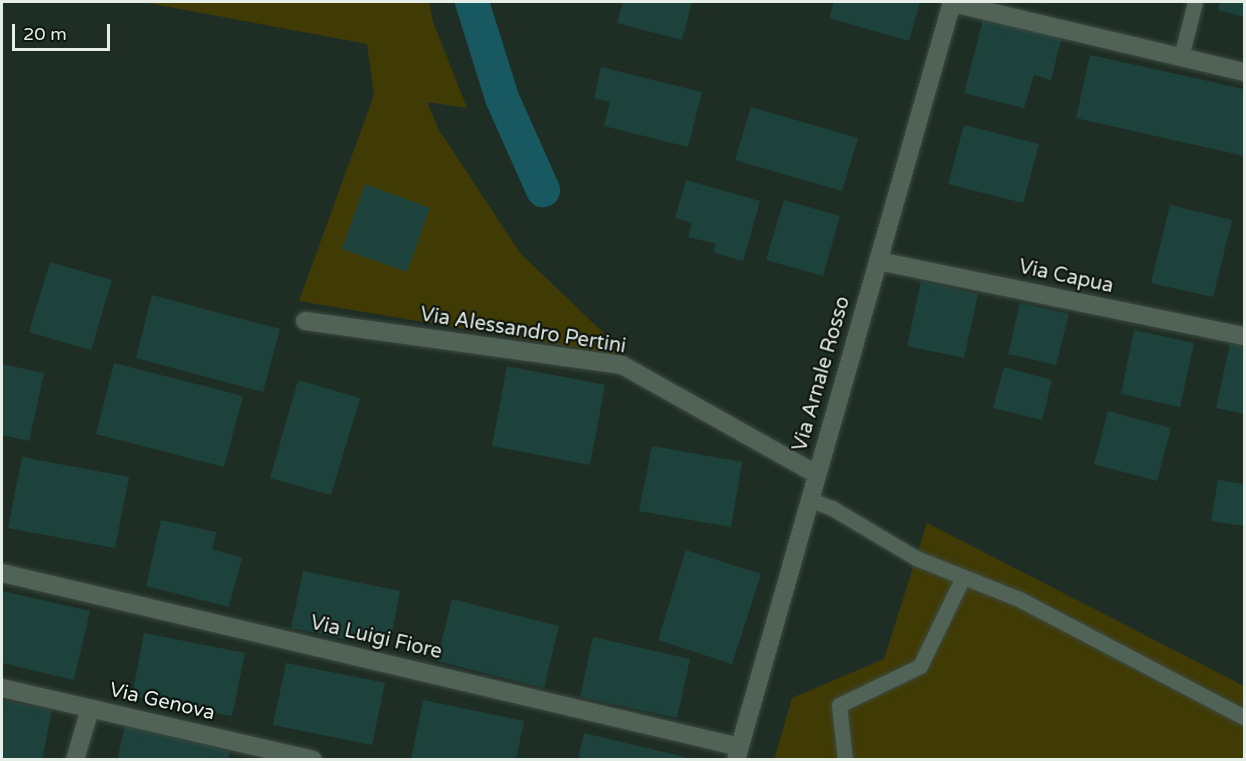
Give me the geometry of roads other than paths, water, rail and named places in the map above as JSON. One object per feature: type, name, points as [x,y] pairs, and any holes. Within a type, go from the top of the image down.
[{"type":"street","points":[[952,2],[1245,72]]},
{"type":"street","name":"Via Arnale Rosso","points":[[738,753],[808,499],[952,2]]},
{"type":"street","name":"Via Capua","points":[[878,261],[1245,336]]},
{"type":"street","name":"Via Alessandro Pertini","points":[[305,321],[622,365],[816,474]]},
{"type":"street","name":"Via Luigi Fiore","points":[[2,573],[738,753]]},
{"type":"street","name":"Via Genova","points":[[2,688],[313,759]]},
{"type":"street","points":[[75,759],[90,709]]},
{"type":"lane","points":[[1181,57],[1195,2]]},
{"type":"lane","points":[[808,499],[832,508],[916,558],[1019,599],[1245,717]]},
{"type":"lane","points":[[845,759],[839,705],[920,666],[963,577]]},
{"type":"waterway","points":[[472,2],[502,98],[543,190]]}]
